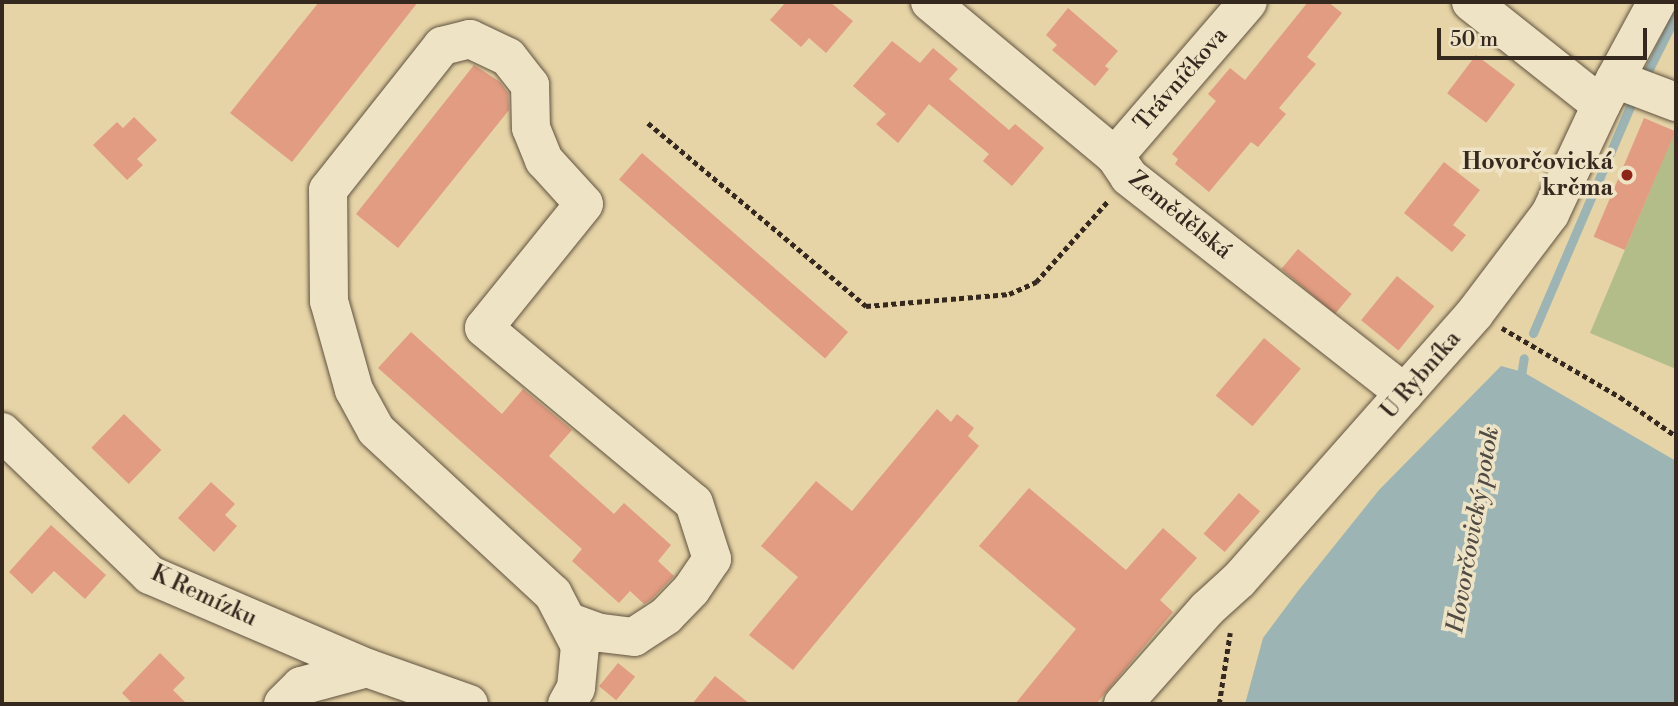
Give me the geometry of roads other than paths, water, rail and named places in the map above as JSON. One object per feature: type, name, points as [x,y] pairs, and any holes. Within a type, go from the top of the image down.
[{"type":"street","name":"Zemědělská","points":[[930,2],[1122,167],[1404,393]]},
{"type":"street","name":"Trávníčkova","points":[[1122,167],[1248,2]]},
{"type":"street","points":[[1471,2],[1608,92],[1676,102]]},
{"type":"street","name":"U Rybníka","points":[[1123,704],[1475,313],[1550,214],[1608,92],[1657,2]]},
{"type":"street","points":[[567,621],[600,633],[634,637],[666,616],[691,590],[712,559],[694,503],[484,328],[584,204],[544,160],[531,128],[530,85],[508,57],[470,38],[442,46],[328,190],[329,301],[354,390],[376,430],[553,594],[567,621],[580,646],[576,688],[567,704]]},
{"type":"street","name":"K Remízku","points":[[2,432],[150,575],[367,668],[469,704]]},
{"type":"street","points":[[283,704],[301,686],[367,668]]},
{"type":"water","points":[[1501,366],[1523,372],[1676,461],[1676,704],[1245,704],[1263,638],[1298,591],[1379,490]]},
{"type":"waterway","name":"Hovorčovický potok","points":[[1648,71],[1676,15]]},
{"type":"waterway","name":"Hovorčovický potok","points":[[1533,333],[1631,104]]},
{"type":"waterway","name":"Hovorčovický potok","points":[[1520,382],[1524,358]]},
{"type":"place","name":"Hovorčovická krčma","points":[[1627,175]]}]
